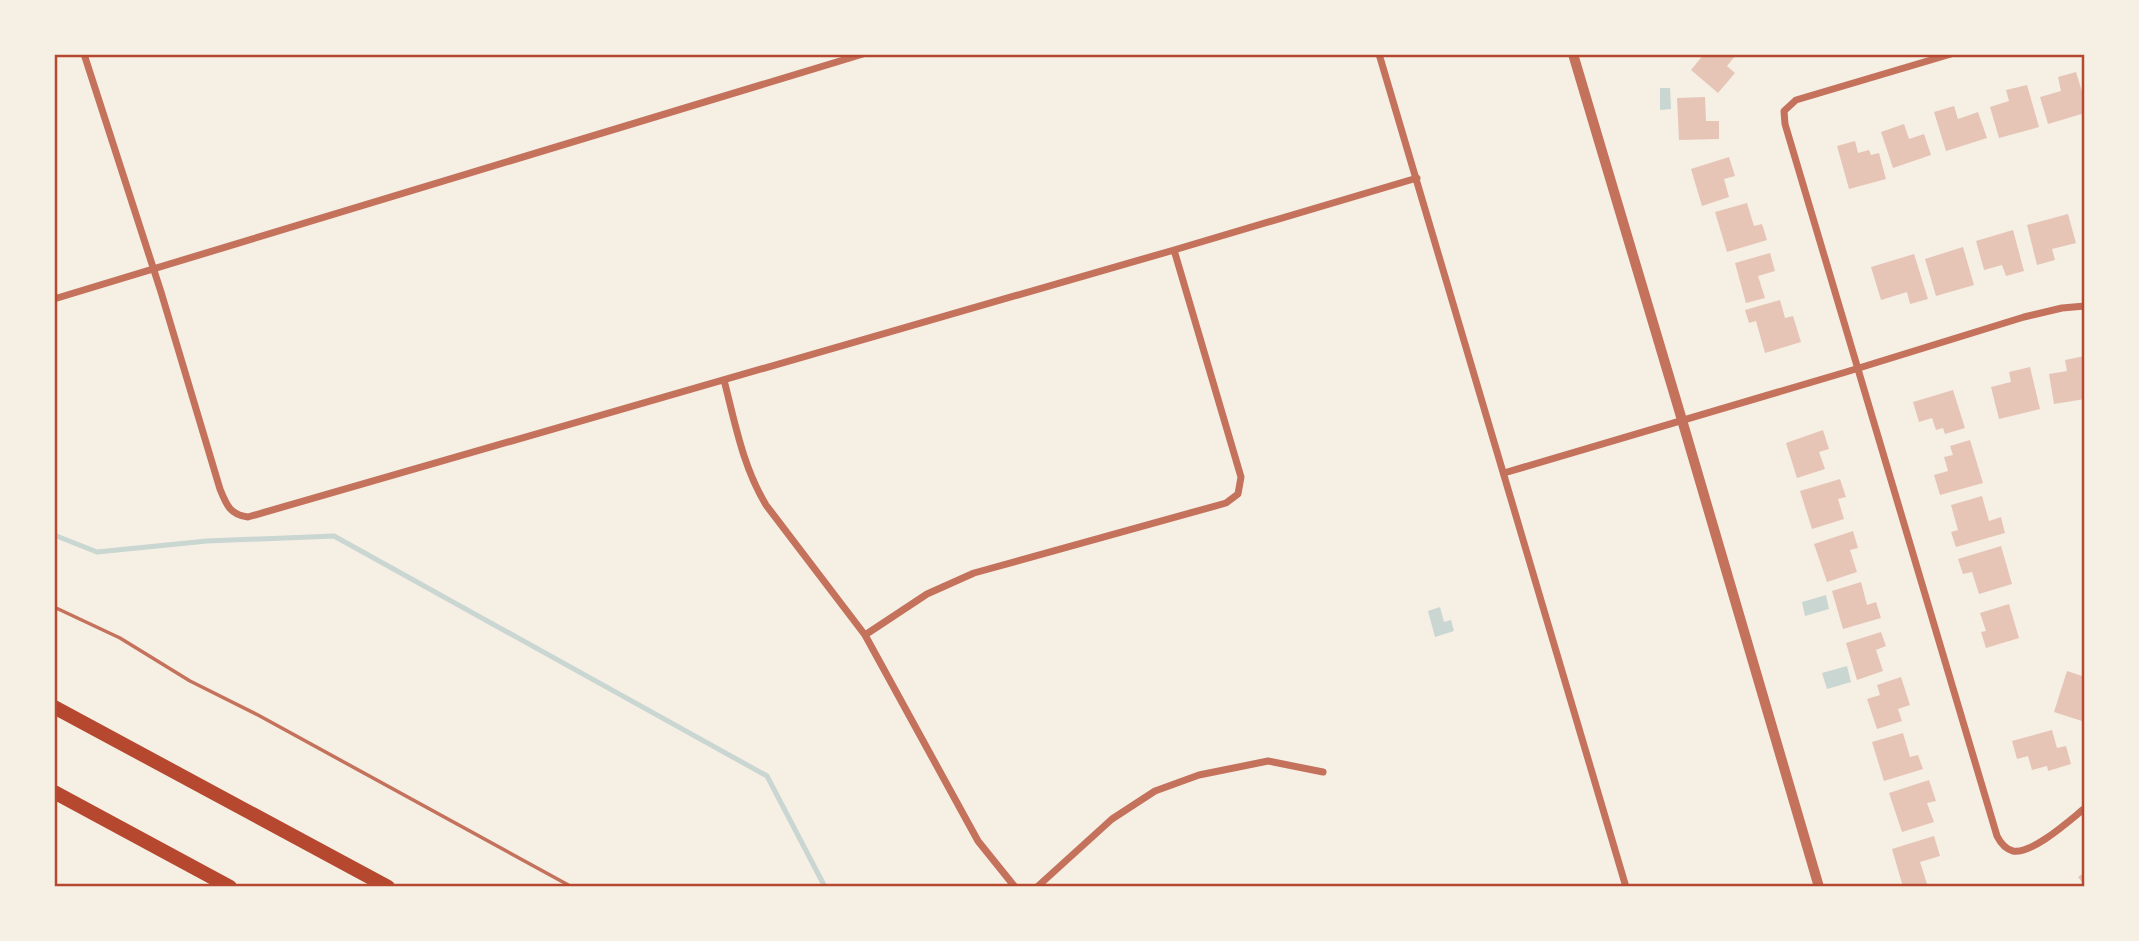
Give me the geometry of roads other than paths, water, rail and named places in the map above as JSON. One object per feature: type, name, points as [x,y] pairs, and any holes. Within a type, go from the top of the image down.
[{"type":"highway","points":[[54,707],[388,887]]},
{"type":"highway","points":[[54,792],[230,887]]},
{"type":"street","points":[[84,54],[220,489],[234,513],[242,516],[253,516],[1417,178]]},
{"type":"street","points":[[54,299],[863,54]]},
{"type":"street","points":[[1379,54],[1626,887]]},
{"type":"street","points":[[1573,54],[1819,887]]},
{"type":"street","points":[[1951,54],[1796,100],[1784,111],[1785,124],[1990,818],[2000,842],[2014,851],[2031,847],[2085,808]]},
{"type":"street","points":[[866,635],[927,594],[957,580],[1000,565],[1226,503],[1238,494],[1241,477],[1174,250]]},
{"type":"street","points":[[1504,473],[2044,311],[2085,306]]},
{"type":"street","points":[[724,380],[746,460],[758,492],[866,635],[978,841],[1015,887]]},
{"type":"street","points":[[1037,887],[1111,819],[1155,791],[1199,775],[1268,761],[1323,772]]},
{"type":"lane","points":[[54,607],[120,638],[190,681],[258,715],[572,887]]},
{"type":"waterway","points":[[54,535],[97,552],[207,541],[334,536],[767,776],[825,887]]}]
